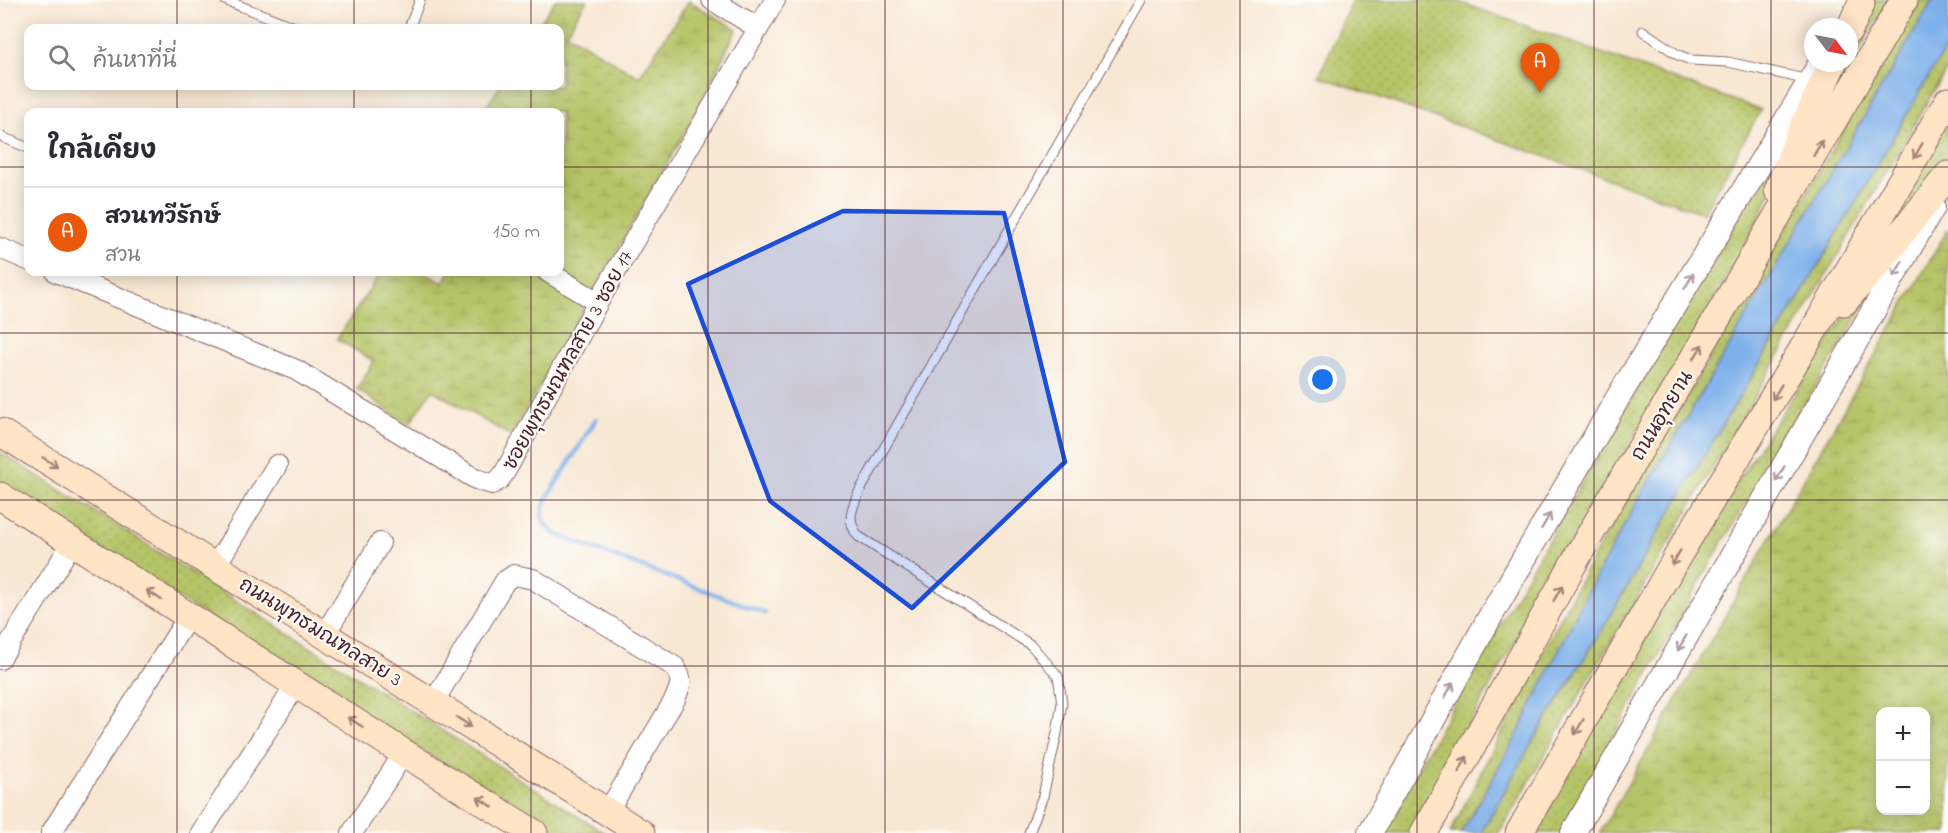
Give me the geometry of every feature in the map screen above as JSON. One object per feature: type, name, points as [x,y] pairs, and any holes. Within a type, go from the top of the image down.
[{"type":"main road","name":"ถนนอุทยาน","points":[[1424,833],[1581,550],[1904,0]]},
{"type":"main road","points":[[1855,18],[1862,2]]},
{"type":"main road","points":[[1746,272],[1800,134],[1829,72]]},
{"type":"main road","points":[[1521,833],[1533,808],[1677,557],[1948,101]]},
{"type":"main road","points":[[1802,350],[1877,264],[1948,175]]},
{"type":"main road","name":"ถนนพุทธมณฑลสาย 3","points":[[0,432],[216,565],[641,833]]},
{"type":"main road","points":[[0,496],[404,753],[519,829]]},
{"type":"main road","points":[[1441,802],[1442,833]]},
{"type":"street","points":[[712,0],[758,28]]},
{"type":"street","name":"ซอยพุทธมณฑลสาย 3 ซอย 17","points":[[66,276],[296,370],[476,479],[492,484],[505,472],[598,302],[775,0]]},
{"type":"street","points":[[1851,18],[1862,2]]},
{"type":"street","points":[[1370,833],[1580,463],[1815,72]]},
{"type":"street","points":[[1573,833],[1948,182]]},
{"type":"street","points":[[0,248],[24,258]]},
{"type":"street","points":[[555,276],[598,302]]},
{"type":"street","points":[[216,565],[277,465]]},
{"type":"street","points":[[0,659],[72,543]]},
{"type":"street","points":[[325,634],[380,543]]},
{"type":"street","points":[[433,703],[506,581],[514,575],[533,579],[675,668],[681,676],[680,687],[674,701],[608,813]]},
{"type":"street","points":[[51,833],[188,617]]},
{"type":"street","points":[[201,833],[296,685]]},
{"type":"street","points":[[352,833],[404,753]]},
{"type":"lane","points":[[225,0],[287,24]]},
{"type":"lane","points":[[411,24],[420,0]]},
{"type":"lane","points":[[1029,833],[1043,796],[1057,733],[1062,703],[1058,676],[1030,645],[858,536],[851,523],[850,515],[859,492],[1141,0]]},
{"type":"lane","points":[[1643,31],[1678,55],[1691,60],[1804,71]]},
{"type":"lane","points":[[0,136],[24,146]]},
{"type":"highlighted area","points":[[843,211],[1004,213],[1065,462],[912,608],[770,501],[688,284]]},
{"type":"green space","points":[[555,0],[587,0],[566,33],[639,77],[689,1],[737,29],[693,118],[511,436],[432,390],[409,425],[357,389],[374,361],[337,339],[378,276],[430,276],[443,283],[447,276],[564,276],[564,108],[486,108],[497,90],[564,90],[564,24],[540,24]]},
{"type":"green space","points":[[1352,0],[1453,0],[1761,110],[1703,213],[1319,76]]},
{"type":"green space","points":[[1873,0],[1889,0],[1858,53],[1858,27]]},
{"type":"green space","points":[[1920,0],[1933,0],[1633,509],[1585,597],[1515,739],[1461,833],[1450,833],[1575,590],[1618,513]]},
{"type":"green space","points":[[1948,44],[1948,67],[1499,833],[1481,833],[1534,739],[1599,635]]},
{"type":"green space","points":[[1834,72],[1847,72],[1809,136]]},
{"type":"green space","points":[[1948,119],[1948,161],[1923,200],[1869,266]]},
{"type":"green space","points":[[1794,132],[1767,202],[1721,288],[1544,589],[1409,833],[1381,833],[1526,578],[1785,136]]},
{"type":"green space","points":[[1948,229],[1948,833],[1600,833]]},
{"type":"green space","points":[[1882,276],[1712,560],[1560,833],[1534,833],[1689,559],[1731,491],[1849,310]]},
{"type":"green space","points":[[0,452],[605,833],[553,833],[0,486]]},
{"type":"water","points":[[1933,0],[1948,0],[1948,44],[1599,635],[1534,739],[1481,833],[1461,833],[1515,739],[1585,597],[1633,509]]},
{"type":"waterway","points":[[596,419],[546,500],[542,516],[545,524],[557,535],[765,613]]},
{"type":"place","name":"สวนทวีรักษ์","points":[[1540,93]]}]
